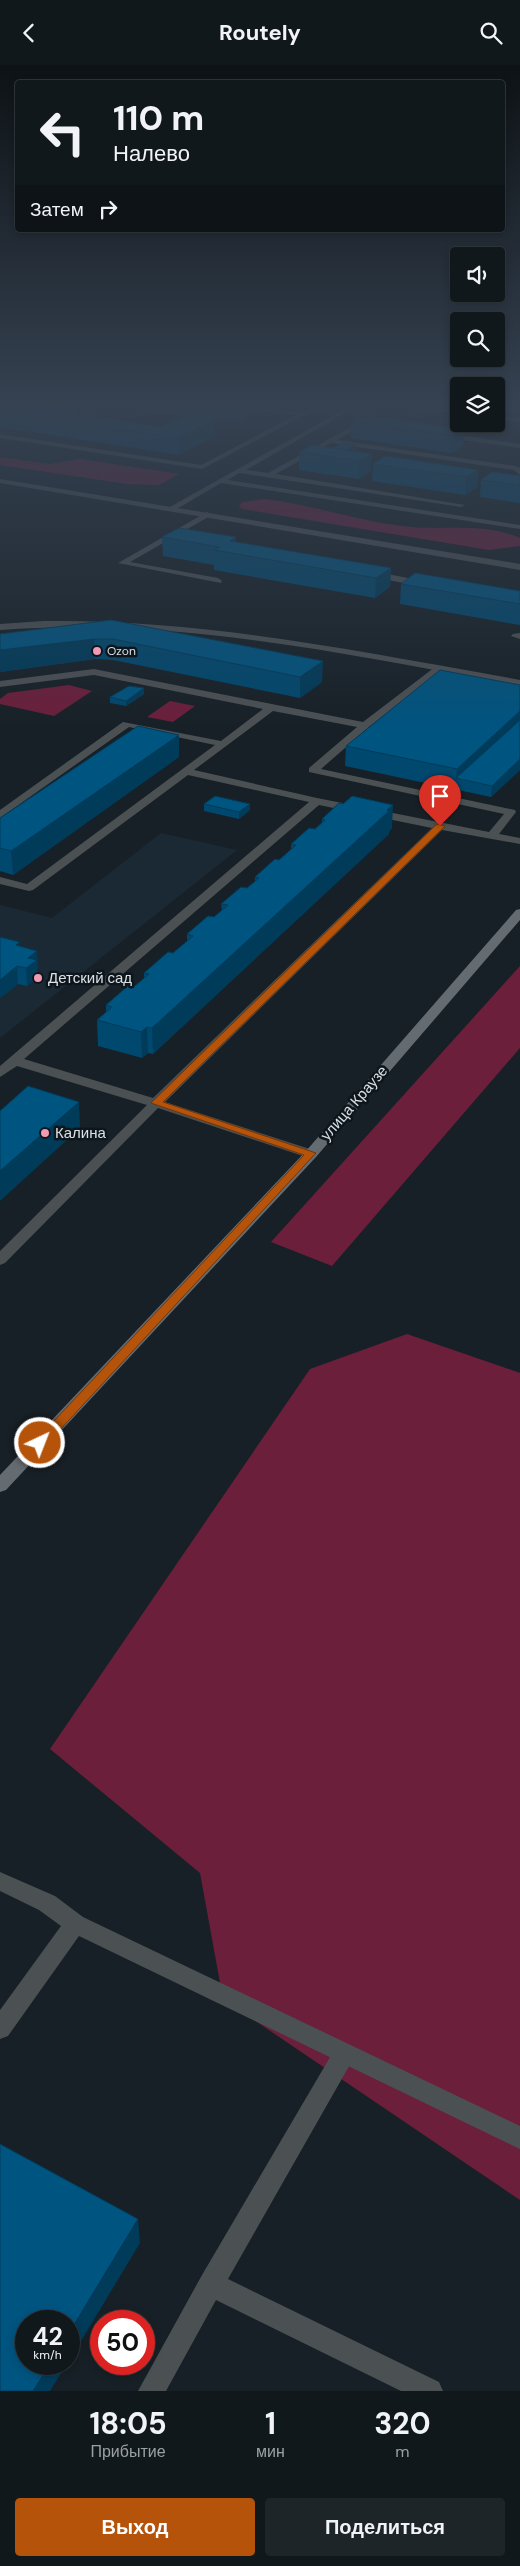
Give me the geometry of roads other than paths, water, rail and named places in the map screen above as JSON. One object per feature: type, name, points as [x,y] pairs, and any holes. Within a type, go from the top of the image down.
[{"type":"main road","name":"улица Краузе","points":[[0,1487],[311,1153],[520,913]]},
{"type":"street","points":[[218,581],[122,563],[208,514],[520,567]]},
{"type":"street","points":[[432,514],[520,527]]},
{"type":"street","points":[[165,539],[184,542]]},
{"type":"street","points":[[359,572],[436,586]]},
{"type":"street","points":[[0,627],[52,623],[98,623],[196,629],[251,636],[520,683]]},
{"type":"street","points":[[438,669],[365,725],[313,770],[511,813]]},
{"type":"street","points":[[0,684],[94,672],[365,725]]},
{"type":"street","points":[[470,688],[484,677]]},
{"type":"street","points":[[0,880],[29,888],[271,707]]},
{"type":"street","points":[[0,815],[127,724],[223,744]]},
{"type":"street","points":[[186,771],[317,801],[520,841]]},
{"type":"street","points":[[422,794],[434,785]]},
{"type":"street","points":[[0,1073],[317,801]]},
{"type":"street","points":[[491,836],[520,804]]},
{"type":"street","points":[[0,1260],[156,1103],[440,826]]},
{"type":"street","points":[[15,1061],[156,1103],[311,1153]]},
{"type":"street","points":[[0,1881],[47,1903],[75,1924],[520,2138]]},
{"type":"street","points":[[0,2029],[75,1924]]},
{"type":"street","points":[[151,2391],[344,2054]]},
{"type":"street","points":[[211,2284],[430,2391]]},
{"type":"place","name":"Ozon","points":[[97,651]]},
{"type":"place","name":"Детский сад","points":[[38,978]]},
{"type":"place","name":"Калина","points":[[45,1133]]}]
